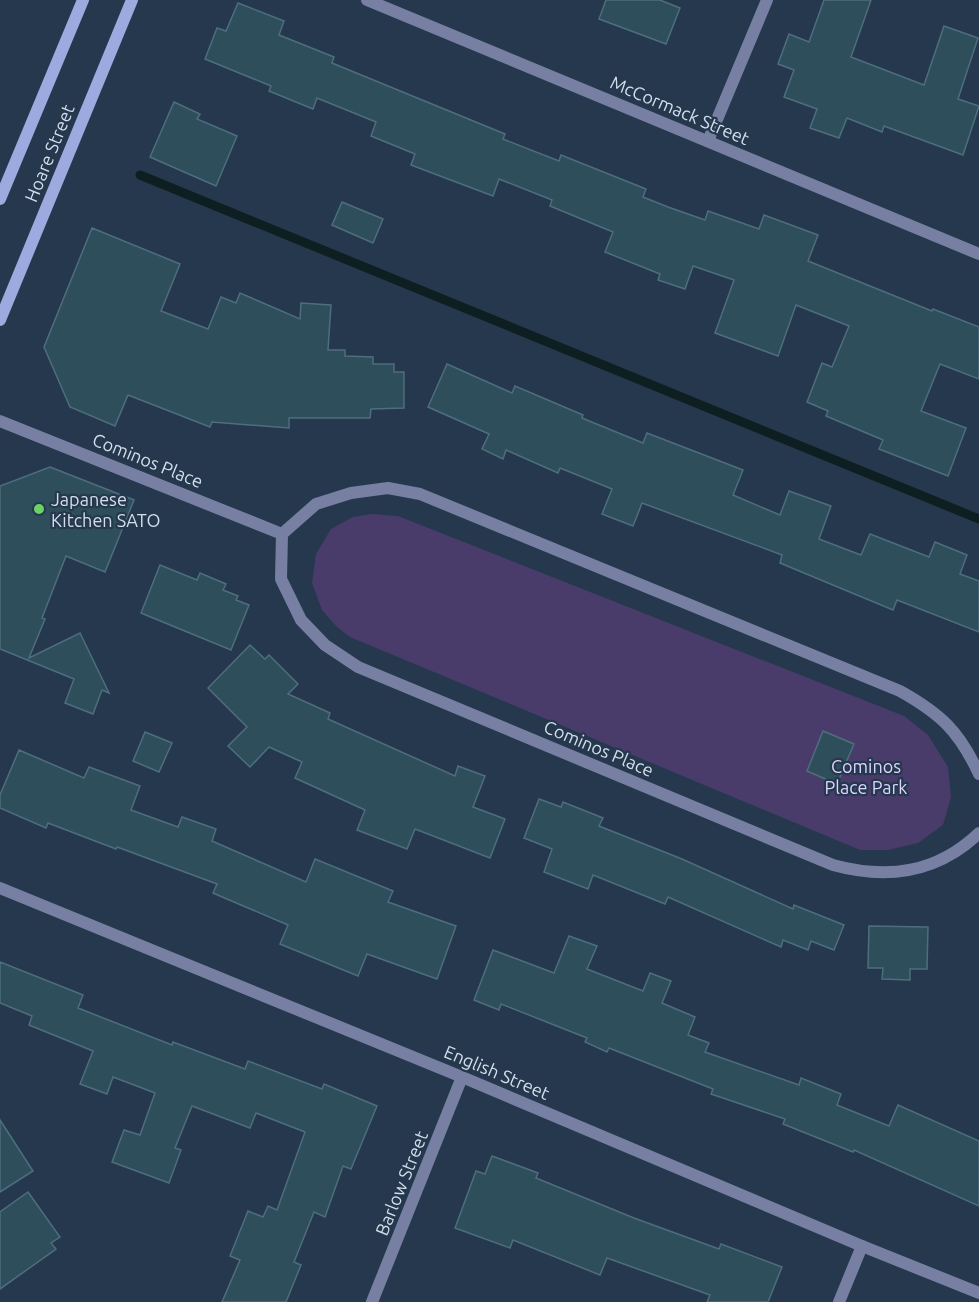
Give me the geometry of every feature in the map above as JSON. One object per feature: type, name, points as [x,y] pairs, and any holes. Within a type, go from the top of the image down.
[{"type":"main road","name":"Hoare Street","points":[[0,199],[83,0]]},
{"type":"main road","name":"Hoare Street","points":[[0,320],[132,0]]},
{"type":"street","name":"McCormack Street","points":[[367,0],[979,254]]},
{"type":"street","points":[[708,141],[767,0]]},
{"type":"street","name":"Cominos Place","points":[[0,421],[282,534],[281,579],[301,621],[325,645],[358,667],[833,865],[856,871],[886,873],[923,867],[952,855],[979,833]]},
{"type":"street","points":[[282,534],[316,504],[351,493],[388,488],[420,494],[900,691],[929,707],[950,726],[968,752],[979,774]]},
{"type":"street","name":"English Street","points":[[0,888],[462,1077],[861,1246],[979,1293]]},
{"type":"street","name":"Barlow Street","points":[[372,1302],[462,1077]]},
{"type":"street","points":[[839,1302],[861,1246]]},
{"type":"green space","name":"Cominos Place Park","points":[[371,514],[398,516],[904,716],[928,735],[948,767],[951,797],[943,825],[918,843],[888,850],[860,850],[350,637],[337,627],[322,610],[312,583],[316,554],[331,529],[353,517]]},
{"type":"building","points":[[606,0],[660,0],[680,8],[666,44],[599,19]]},
{"type":"building","points":[[824,0],[871,0],[851,57],[924,85],[944,26],[978,38],[958,99],[979,106],[963,155],[884,126],[882,132],[847,118],[839,138],[810,128],[817,109],[784,97],[794,70],[778,64],[789,34],[809,42]]},
{"type":"building","points":[[238,3],[284,21],[279,35],[334,57],[332,63],[505,134],[503,139],[559,161],[561,155],[646,189],[643,197],[668,207],[705,220],[708,211],[759,229],[764,215],[818,235],[808,261],[932,311],[933,309],[979,327],[979,379],[940,364],[921,411],[966,428],[948,476],[879,449],[883,440],[826,416],[828,411],[807,402],[822,363],[832,367],[849,326],[796,305],[778,356],[715,333],[734,280],[693,266],[685,289],[658,280],[660,274],[605,252],[613,232],[550,206],[552,200],[499,179],[493,196],[411,165],[415,154],[371,136],[376,122],[317,98],[313,109],[269,91],[271,86],[205,59],[217,28],[226,31]]},
{"type":"building","points":[[174,102],[200,114],[197,119],[237,136],[216,186],[150,157]]},
{"type":"building","points":[[342,202],[383,219],[373,243],[332,225]]},
{"type":"building","points":[[92,228],[180,264],[161,311],[208,329],[221,297],[236,303],[240,293],[300,319],[301,303],[331,305],[328,350],[345,350],[345,356],[373,357],[373,364],[394,364],[394,372],[404,372],[404,408],[371,409],[370,418],[289,418],[289,428],[212,422],[210,427],[128,395],[115,426],[70,407],[44,347]]},
{"type":"building","points":[[447,364],[512,393],[515,386],[583,415],[582,418],[643,443],[647,433],[743,470],[733,495],[780,515],[789,491],[831,506],[819,539],[861,555],[870,534],[929,557],[935,542],[967,555],[960,574],[979,581],[979,632],[897,600],[893,610],[780,563],[782,555],[642,503],[633,526],[602,514],[612,489],[560,468],[558,473],[506,450],[503,459],[482,449],[489,434],[428,407]]},
{"type":"building","points":[[50,467],[134,500],[105,572],[66,556],[29,658],[80,633],[109,693],[102,690],[93,714],[65,703],[74,679],[0,649],[0,486]]},
{"type":"building","points":[[160,565],[197,580],[200,573],[226,584],[223,590],[238,596],[236,600],[249,605],[231,650],[141,613]]},
{"type":"building","points":[[250,645],[265,659],[269,655],[298,684],[288,694],[330,713],[328,719],[455,776],[458,766],[485,776],[473,807],[505,819],[490,858],[415,829],[407,849],[357,830],[365,810],[295,778],[302,762],[269,747],[250,767],[228,746],[247,727],[208,688]]},
{"type":"building","points":[[823,731],[854,744],[837,784],[807,771]]},
{"type":"building","points":[[145,732],[172,743],[159,772],[133,761]]},
{"type":"building","points":[[19,750],[84,778],[89,767],[140,786],[131,810],[178,827],[182,817],[216,829],[212,841],[306,882],[315,859],[393,891],[388,902],[456,926],[437,979],[367,954],[358,976],[280,944],[288,925],[213,893],[217,884],[48,823],[46,828],[0,808],[0,795]]},
{"type":"building","points":[[539,799],[561,807],[563,802],[603,818],[599,826],[682,859],[793,909],[794,905],[844,925],[834,950],[811,941],[808,950],[783,940],[781,947],[668,897],[665,904],[593,875],[588,889],[544,872],[552,849],[524,838]]},
{"type":"building","points":[[869,926],[928,927],[927,969],[910,969],[910,980],[882,979],[883,968],[868,968]]},
{"type":"building","points":[[569,936],[597,946],[587,969],[643,991],[650,973],[671,981],[662,1003],[695,1017],[688,1035],[709,1043],[705,1052],[799,1085],[801,1078],[841,1094],[837,1105],[889,1126],[898,1105],[979,1141],[979,1206],[854,1150],[853,1152],[783,1124],[785,1119],[711,1094],[713,1089],[609,1048],[607,1052],[585,1042],[587,1038],[501,1004],[499,1010],[474,1000],[493,950],[554,973]]},
{"type":"building","points":[[0,962],[83,995],[78,1008],[172,1045],[173,1042],[245,1069],[248,1061],[322,1089],[324,1084],[377,1106],[351,1169],[343,1166],[325,1217],[314,1212],[294,1262],[301,1265],[286,1302],[222,1302],[240,1260],[230,1256],[248,1211],[263,1217],[268,1206],[277,1210],[305,1132],[256,1113],[250,1128],[192,1106],[175,1148],[181,1150],[169,1183],[112,1162],[124,1130],[140,1135],[155,1093],[113,1077],[107,1094],[80,1084],[93,1051],[29,1025],[32,1016],[0,1003]]},
{"type":"building","points":[[0,1120],[33,1171],[0,1192]]},
{"type":"building","points":[[492,1156],[538,1173],[536,1178],[634,1218],[719,1249],[721,1244],[782,1267],[768,1302],[707,1302],[710,1295],[607,1258],[600,1275],[513,1240],[510,1248],[455,1228],[476,1171],[485,1174]]},
{"type":"building","points":[[28,1192],[60,1237],[51,1243],[56,1249],[0,1289],[0,1212]]},
{"type":"waterway","points":[[140,175],[979,519]]},
{"type":"place","name":"Japanese Kitchen SATO","points":[[39,509]]}]
